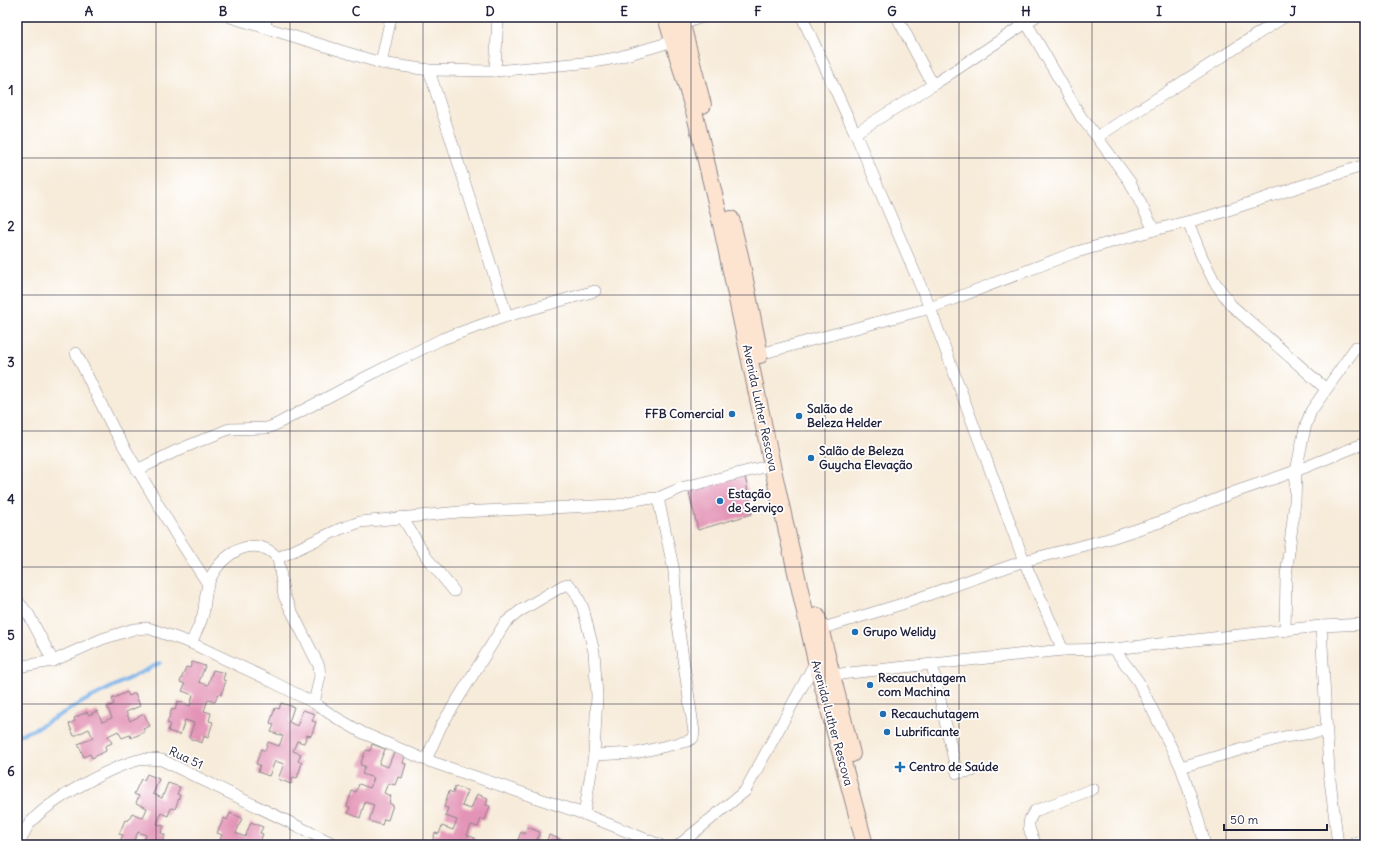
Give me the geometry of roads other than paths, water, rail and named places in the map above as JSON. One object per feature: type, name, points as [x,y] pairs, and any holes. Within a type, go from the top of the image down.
[{"type":"main road","name":"Avenida Luther Rescova","points":[[666,17],[695,116],[720,218],[772,465],[816,661],[865,845]]},
{"type":"main road","name":"Avenida Luther Rescova","points":[[681,20],[741,260],[789,492],[820,630],[875,845]]},
{"type":"street","points":[[230,17],[266,22],[381,63],[429,70],[495,71],[593,62],[616,58],[674,41]]},
{"type":"street","points":[[381,63],[391,17]]},
{"type":"street","points":[[495,71],[498,17]]},
{"type":"street","points":[[681,20],[702,17]]},
{"type":"street","points":[[802,17],[855,133],[930,308],[1024,561],[1063,650]]},
{"type":"street","points":[[897,17],[933,85]]},
{"type":"street","points":[[855,133],[933,85],[1024,20],[1035,17]]},
{"type":"street","points":[[1097,137],[1284,17]]},
{"type":"street","points":[[1024,20],[1081,117],[1130,182],[1154,230]]},
{"type":"street","points":[[429,70],[507,316]]},
{"type":"street","points":[[760,354],[930,308],[1073,253],[1210,216],[1365,165]]},
{"type":"street","points":[[1188,222],[1202,257],[1214,281],[1231,305],[1326,389]]},
{"type":"street","points":[[137,470],[178,450],[229,429],[267,428],[273,426],[442,339],[507,316],[595,291]]},
{"type":"street","points":[[1285,631],[1286,576],[1295,502],[1296,472],[1305,428],[1312,411],[1356,347]]},
{"type":"street","points":[[76,353],[113,428],[137,470],[208,584]]},
{"type":"street","points":[[820,630],[902,604],[1024,561],[1116,537],[1160,522],[1232,493],[1296,472],[1365,443]]},
{"type":"street","points":[[278,558],[340,529],[360,522],[459,512],[617,505],[658,498],[682,488],[772,465]]},
{"type":"street","points":[[594,755],[636,753],[688,741],[693,738],[694,732],[677,618],[674,571],[658,498]]},
{"type":"street","points":[[402,517],[428,558],[454,591]]},
{"type":"street","points":[[191,643],[202,616],[208,584],[219,565],[231,553],[241,549],[254,546],[266,549],[278,558],[284,596],[319,666],[320,676],[314,703]]},
{"type":"street","points":[[426,760],[441,726],[505,623],[526,607],[568,584],[575,591],[583,608],[594,652],[597,696],[594,755],[584,814]]},
{"type":"street","points":[[17,600],[29,615],[52,661]]},
{"type":"street","points":[[831,675],[1063,650],[1114,649],[1321,626],[1365,624]]},
{"type":"street","points":[[1321,626],[1329,772],[1338,845]]},
{"type":"street","points":[[17,667],[52,661],[102,638],[134,629],[148,628],[191,643],[267,679],[314,703],[363,733],[426,760],[584,814],[660,845]]},
{"type":"street","points":[[1114,649],[1138,681],[1181,767],[1205,845]]},
{"type":"street","points":[[679,845],[745,792],[816,661]]},
{"type":"street","points":[[932,665],[957,773],[972,771]]},
{"type":"street","points":[[1181,767],[1284,737],[1326,731]]},
{"type":"street","name":"Rua 51","points":[[18,845],[29,824],[41,811],[60,798],[103,774],[135,760],[146,758],[162,760],[336,845]]},
{"type":"street","points":[[1036,845],[1028,827],[1029,817],[1035,811],[1093,789]]},
{"type":"street","points":[[1348,845],[1365,840]]},
{"type":"waterway","points":[[17,736],[37,728],[86,700],[160,663]]},
{"type":"place","name":"FFB Comercial","points":[[732,414]]},
{"type":"place","name":"Salão de Beleza Helder","points":[[799,416]]},
{"type":"place","name":"Salão de Beleza Guycha Elevação","points":[[811,458]]},
{"type":"place","name":"Estação de Serviço","points":[[720,501]]},
{"type":"place","name":"Grupo Welidy","points":[[855,632]]},
{"type":"place","name":"Recauchutagem com Machina","points":[[870,685]]},
{"type":"place","name":"Recauchutagem","points":[[883,714]]},
{"type":"place","name":"Lubrificante","points":[[887,732]]},
{"type":"place","name":"Centro de Saúde","points":[[900,767]]}]
